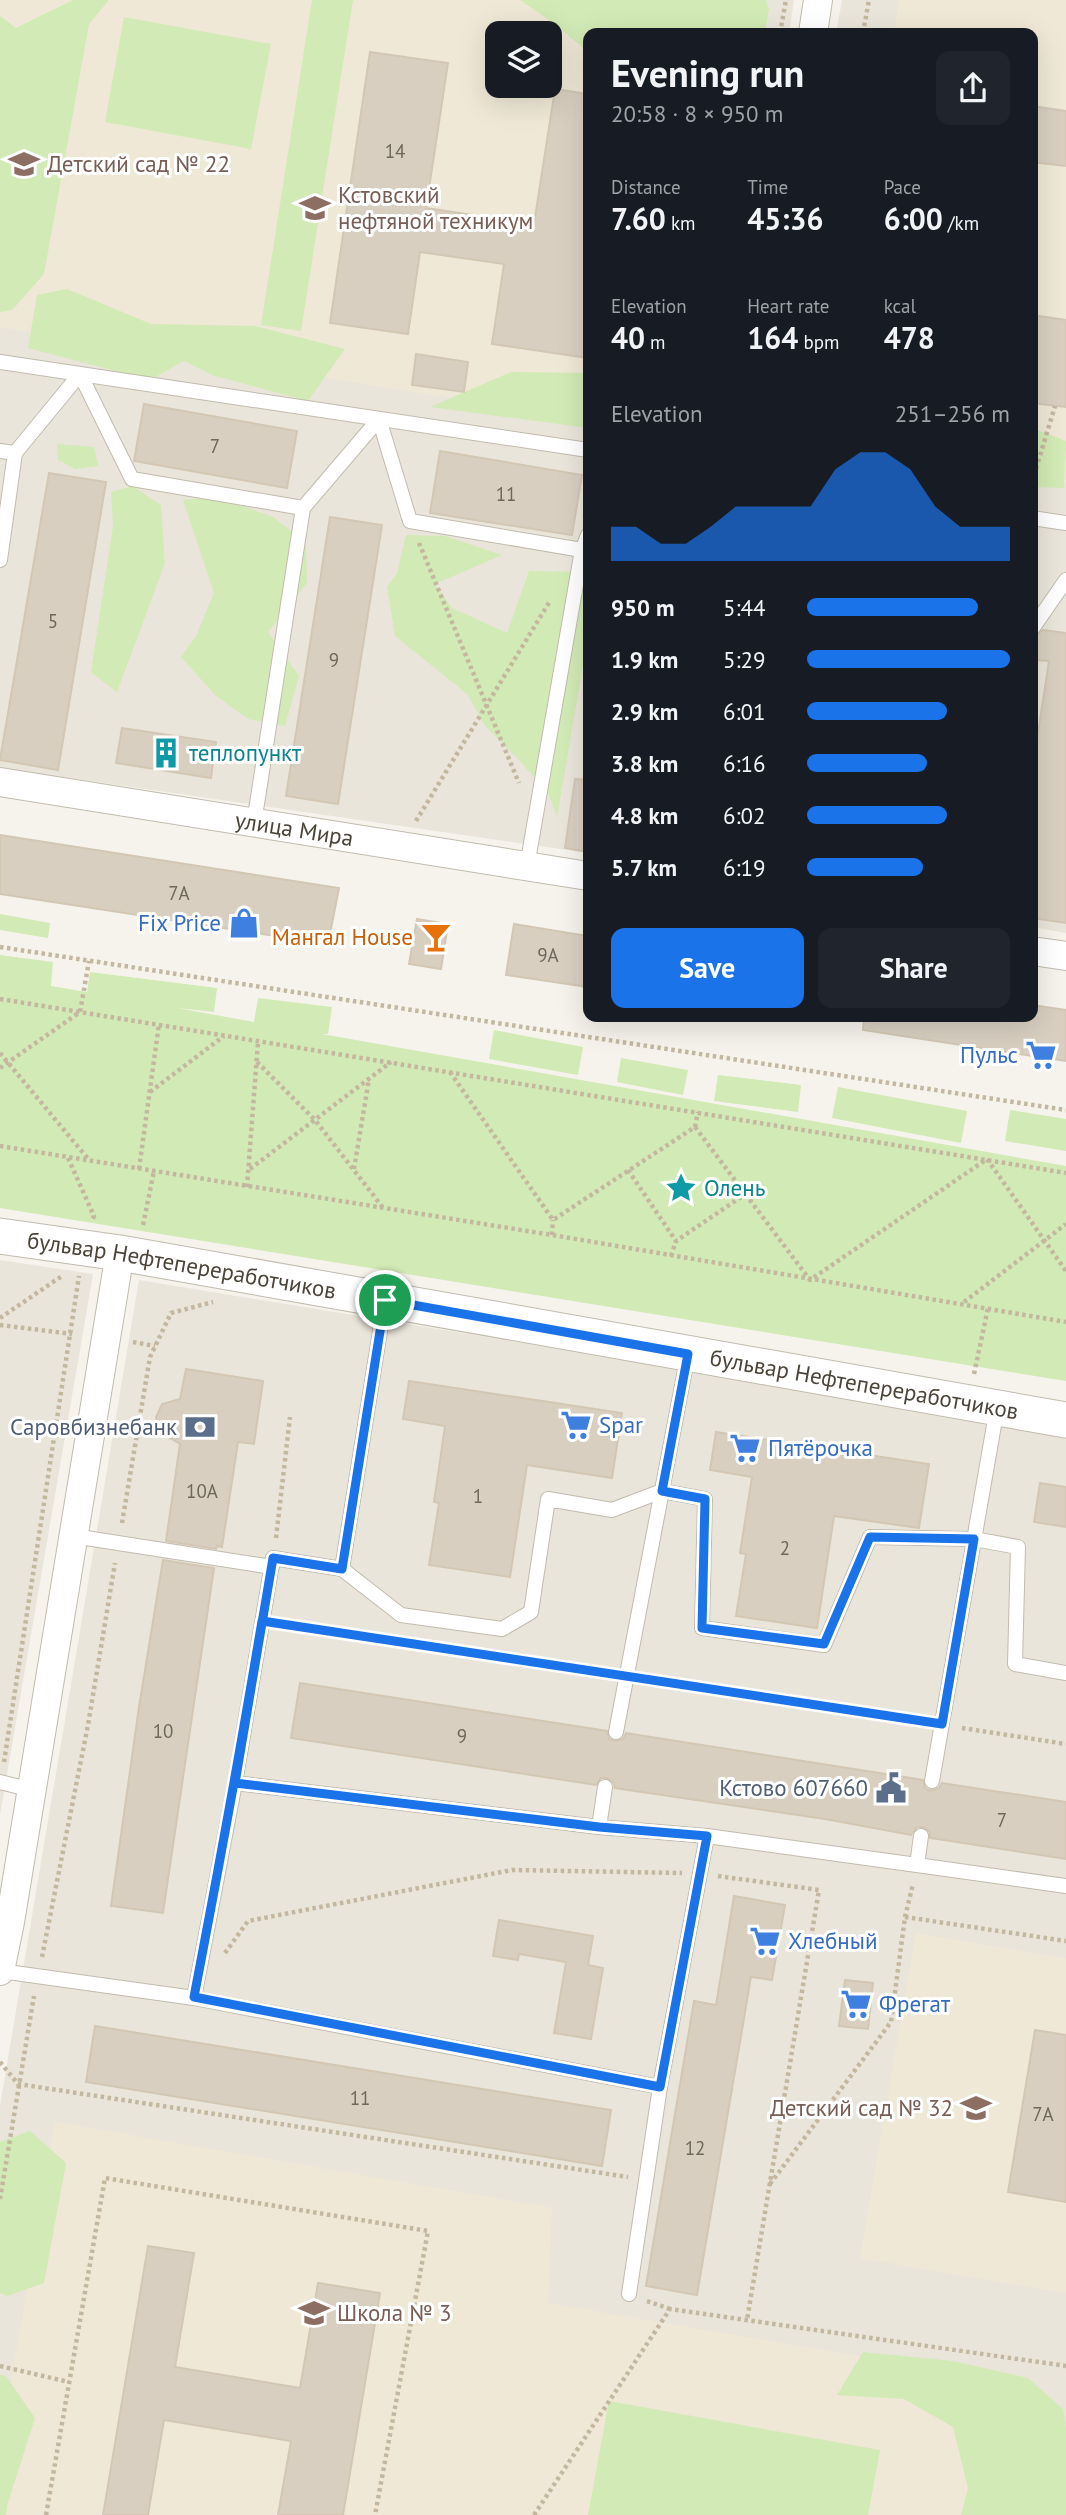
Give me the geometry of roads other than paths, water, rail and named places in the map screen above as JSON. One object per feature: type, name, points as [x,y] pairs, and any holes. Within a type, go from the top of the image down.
[{"type":"street","points":[[814,28],[818,0]]},
{"type":"street","name":"улица Мира","points":[[0,782],[583,875]]},
{"type":"street","points":[[1038,952],[1066,956]]},
{"type":"street","name":"бульвар Нефтепереработчиков","points":[[0,1236],[81,1256],[120,1253],[1066,1420]]},
{"type":"street","points":[[0,1971],[5,1921],[32,1790],[120,1253]]},
{"type":"lane","points":[[0,362],[583,449]]},
{"type":"lane","points":[[0,560],[8,452],[80,374]]},
{"type":"lane","points":[[80,374],[132,478],[303,508]]},
{"type":"lane","points":[[254,823],[303,508],[379,419]]},
{"type":"lane","points":[[379,419],[410,521],[582,550],[527,866]]},
{"type":"lane","points":[[1038,519],[1066,523]]},
{"type":"lane","points":[[1038,620],[1066,580]]},
{"type":"lane","points":[[342,1569],[385,1300]]},
{"type":"lane","points":[[616,1732],[688,1354]]},
{"type":"lane","points":[[932,1781],[997,1408]]},
{"type":"lane","points":[[73,1535],[119,1543],[342,1569],[401,1615],[502,1629],[531,1612],[548,1499],[612,1510],[662,1491],[705,1499],[702,1628],[824,1644],[870,1537],[974,1539],[1018,1547],[1015,1664],[1066,1673]]},
{"type":"lane","points":[[194,1997],[235,1783],[272,1562]]},
{"type":"lane","points":[[1,1782],[32,1790]]},
{"type":"lane","points":[[235,1783],[599,1827],[707,1836],[1066,1886]]},
{"type":"lane","points":[[599,1827],[605,1787]]},
{"type":"lane","points":[[629,2294],[660,2087],[707,1836]]},
{"type":"lane","points":[[917,1865],[921,1836]]},
{"type":"lane","points":[[0,1971],[194,1997],[660,2087]]},
{"type":"place","name":"Детский сад № 22","points":[[24,164]]},
{"type":"place","name":"Кстовский нефтяной техникум","points":[[315,208]]},
{"type":"place","name":"теплопункт","points":[[166,753]]},
{"type":"place","name":"Fix Price","points":[[244,923]]},
{"type":"place","name":"Мангал House","points":[[436,937]]},
{"type":"place","name":"Пульс","points":[[1041,1055]]},
{"type":"place","name":"Олень","points":[[681,1188]]},
{"type":"place","name":"Spar","points":[[576,1425]]},
{"type":"place","name":"Саровбизнебанк","points":[[200,1427]]},
{"type":"place","name":"Пятёрочка","points":[[745,1448]]},
{"type":"place","name":"Кстово 607660","points":[[891,1788]]},
{"type":"place","name":"Хлебный","points":[[765,1941]]},
{"type":"place","name":"Фрегат","points":[[856,2004]]},
{"type":"place","name":"Детский сад № 32","points":[[976,2108]]},
{"type":"place","name":"Школа № 3","points":[[314,2313]]}]
